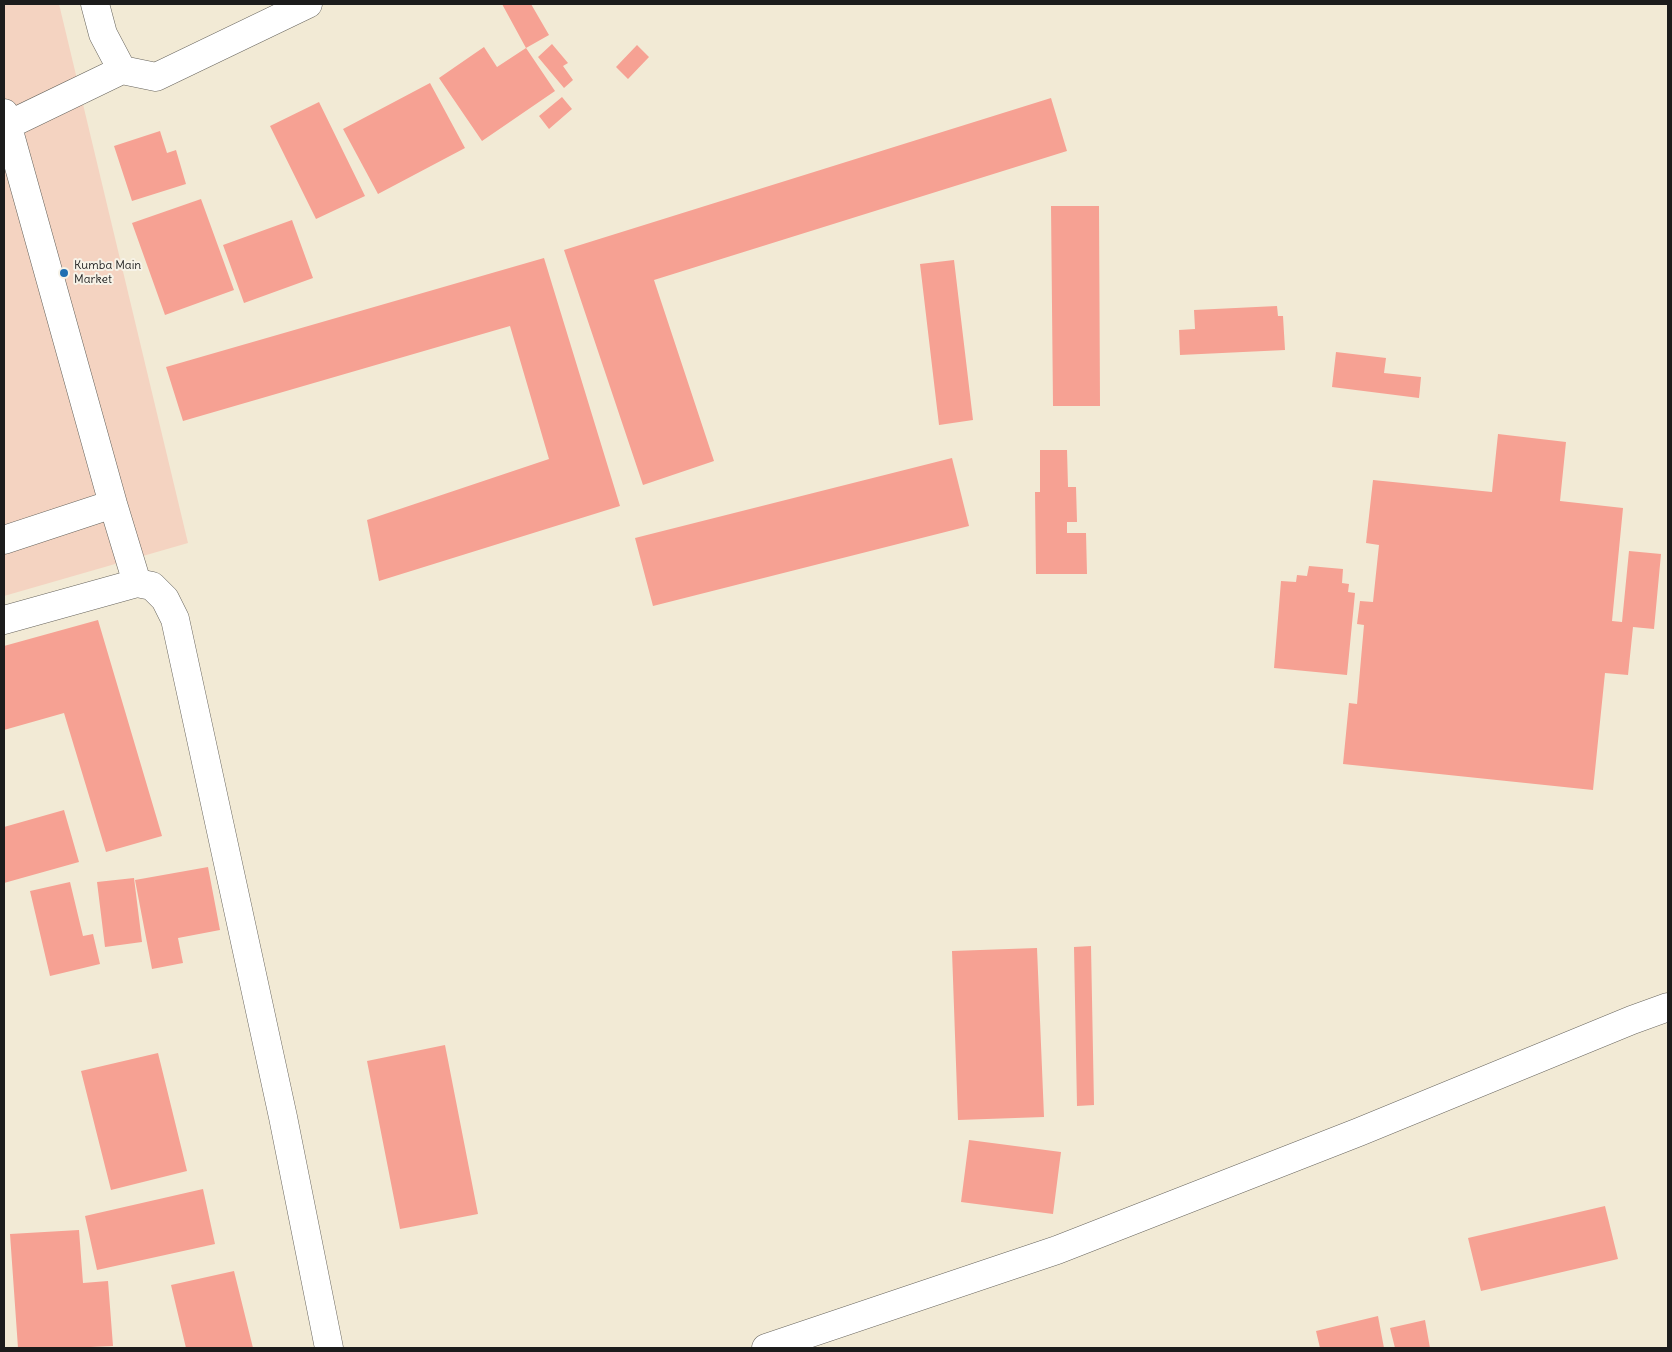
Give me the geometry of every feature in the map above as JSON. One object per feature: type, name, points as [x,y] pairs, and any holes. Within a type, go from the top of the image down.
[{"type":"street","points":[[95,4],[103,34],[122,70]]},
{"type":"street","points":[[137,583],[5,122],[122,70],[156,77],[308,4]]},
{"type":"street","points":[[4,540],[113,504]]},
{"type":"street","points":[[4,620],[137,583],[152,586],[165,599],[175,619],[281,1108],[329,1348]]},
{"type":"street","points":[[766,1348],[1057,1250],[1359,1132],[1668,1007]]},
{"type":"shaded area","name":"Kumba Main Market","points":[[4,4],[59,4],[188,543],[4,596]]},
{"type":"building","points":[[502,4],[531,4],[549,35],[526,48]]},
{"type":"building","points":[[552,44],[568,63],[563,66],[573,80],[564,88],[538,57]]},
{"type":"building","points":[[637,45],[649,57],[628,79],[616,67]]},
{"type":"building","points":[[484,47],[497,67],[526,48],[555,91],[482,141],[439,78]]},
{"type":"building","points":[[430,83],[465,148],[378,194],[343,129]]},
{"type":"building","points":[[562,97],[572,109],[549,129],[539,116]]},
{"type":"building","points":[[1051,98],[1067,151],[654,280],[714,461],[643,485],[564,250]]},
{"type":"building","points":[[319,102],[365,196],[316,219],[270,126]]},
{"type":"building","points":[[160,131],[167,153],[176,150],[186,184],[132,201],[114,146]]},
{"type":"building","points":[[201,199],[234,290],[165,315],[132,223]]},
{"type":"building","points":[[1051,206],[1099,206],[1100,406],[1053,406]]},
{"type":"building","points":[[292,220],[313,278],[244,303],[223,245]]},
{"type":"building","points":[[544,258],[620,506],[379,581],[367,520],[549,459],[510,326],[183,421],[166,367]]},
{"type":"building","points":[[954,260],[973,420],[939,425],[920,264]]},
{"type":"building","points":[[1277,306],[1278,316],[1283,316],[1285,350],[1180,355],[1179,330],[1195,329],[1194,310]]},
{"type":"building","points":[[1336,352],[1386,358],[1384,373],[1421,377],[1419,398],[1332,387]]},
{"type":"building","points":[[1498,434],[1566,442],[1560,501],[1623,508],[1612,621],[1622,622],[1629,551],[1661,554],[1654,629],[1633,627],[1628,675],[1605,673],[1593,790],[1343,764],[1349,703],[1357,704],[1364,625],[1357,624],[1360,601],[1373,602],[1379,545],[1366,543],[1373,480],[1492,492]]},
{"type":"building","points":[[1040,450],[1067,450],[1068,487],[1076,487],[1077,522],[1067,522],[1067,533],[1086,533],[1087,574],[1036,574],[1035,492],[1040,492]]},
{"type":"building","points":[[952,458],[969,526],[653,606],[635,538]]},
{"type":"building","points":[[1309,566],[1343,569],[1342,583],[1349,584],[1348,592],[1355,593],[1347,675],[1274,668],[1281,581],[1296,582],[1297,575],[1307,576]]},
{"type":"building","points":[[98,620],[162,836],[106,852],[64,713],[4,730],[4,646]]},
{"type":"building","points":[[64,810],[79,862],[4,883],[4,827]]},
{"type":"building","points":[[208,867],[220,930],[178,938],[183,963],[152,969],[135,880]]},
{"type":"building","points":[[134,878],[142,942],[105,947],[97,882]]},
{"type":"building","points":[[70,882],[83,936],[93,934],[100,964],[50,976],[30,891]]},
{"type":"building","points":[[1091,946],[1094,1105],[1077,1106],[1074,947]]},
{"type":"building","points":[[1037,948],[1044,1117],[958,1120],[952,951]]},
{"type":"building","points":[[445,1045],[478,1214],[400,1229],[367,1061]]},
{"type":"building","points":[[158,1053],[187,1171],[111,1190],[81,1071]]},
{"type":"building","points":[[969,1140],[1061,1152],[1053,1214],[961,1202]]},
{"type":"building","points":[[203,1189],[215,1244],[97,1270],[85,1216]]},
{"type":"building","points":[[1605,1206],[1618,1259],[1481,1291],[1468,1238]]},
{"type":"building","points":[[79,1230],[83,1283],[108,1281],[113,1346],[18,1348],[10,1234]]},
{"type":"building","points":[[234,1271],[253,1348],[186,1348],[171,1285]]},
{"type":"building","points":[[1378,1316],[1384,1348],[1320,1348],[1316,1331]]},
{"type":"building","points":[[1425,1320],[1430,1348],[1395,1348],[1390,1328]]},
{"type":"place","name":"Kumba Main Market","points":[[64,273]]}]
